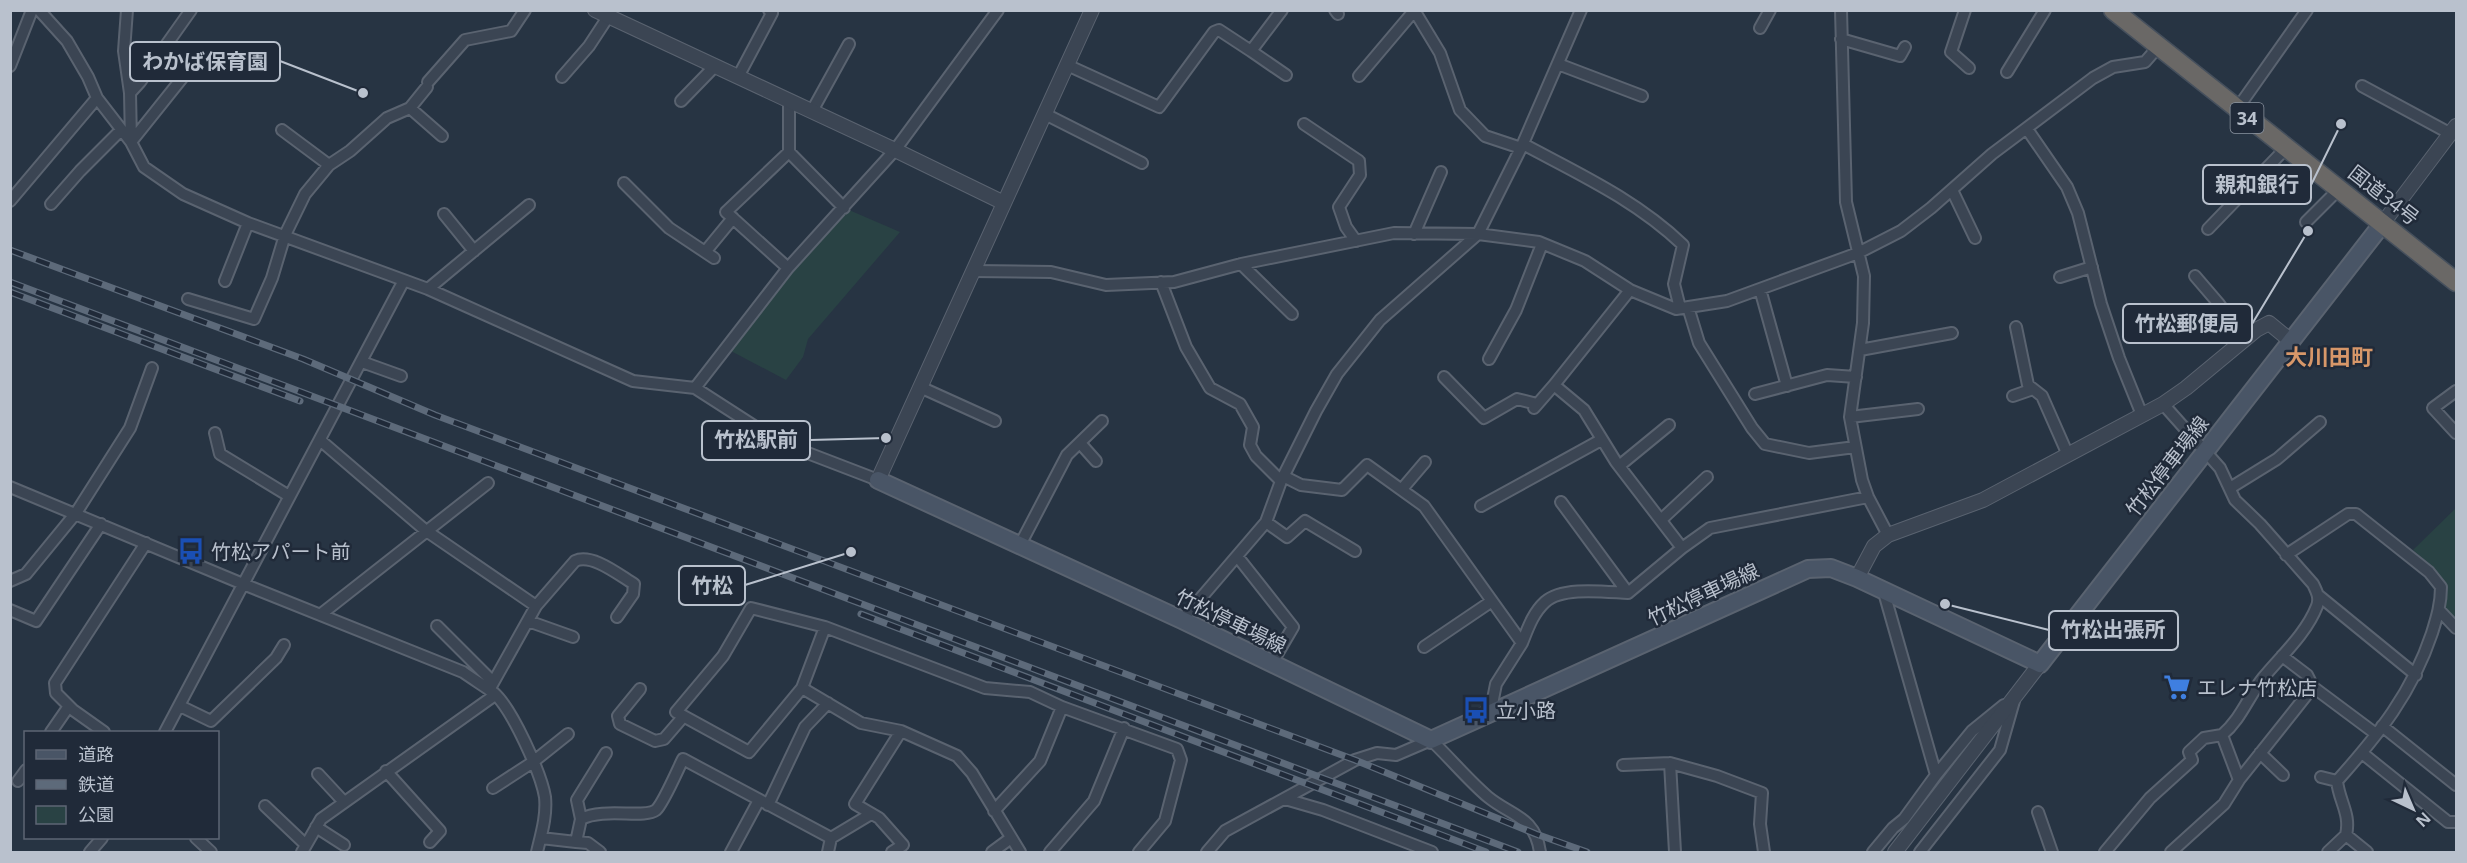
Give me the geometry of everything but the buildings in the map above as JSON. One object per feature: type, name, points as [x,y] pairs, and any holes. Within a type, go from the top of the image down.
[{"type":"highway","name":"国道34号","points":[[2113,10],[2457,282]]},
{"type":"main road","name":"竹松停車場線","points":[[878,480],[1182,620],[1431,740],[1808,569],[1831,567],[1883,589],[2040,664],[2383,223]]},
{"type":"street","points":[[10,66],[32,10]]},
{"type":"street","points":[[39,10],[67,41],[88,77],[97,98],[131,142],[144,167],[183,194],[248,223],[428,290],[633,381],[695,388],[779,442],[878,480],[1092,10]]},
{"type":"street","points":[[127,10],[124,51],[130,93],[131,142]]},
{"type":"street","points":[[130,93],[191,10]]},
{"type":"street","points":[[188,299],[254,319],[272,278],[285,235],[305,194],[329,165],[350,151],[387,118],[410,108],[465,40],[511,31],[525,10]]},
{"type":"street","points":[[595,10],[1004,203]]},
{"type":"street","points":[[738,77],[772,13],[769,10]]},
{"type":"street","points":[[695,388],[788,268],[895,150],[998,10]]},
{"type":"street","points":[[1251,51],[1282,10]]},
{"type":"street","points":[[1182,620],[1266,522],[1282,478],[1337,374],[1380,320],[1478,234],[1522,146],[1581,10]]},
{"type":"street","points":[[1760,28],[1770,10]]},
{"type":"street","points":[[1841,10],[1846,202],[1864,276],[1863,323],[1850,417],[1862,480],[1868,497],[1888,534]]},
{"type":"street","points":[[1965,10],[1951,52],[1969,68]]},
{"type":"street","points":[[2007,72],[2045,10]]},
{"type":"street","points":[[2237,110],[2307,10]]},
{"type":"street","points":[[1359,76],[1414,11],[1440,53],[1460,110],[1485,136],[1522,146],[1623,197],[1652,217],[1683,245],[1674,284],[1699,343],[1740,410],[1765,444],[1809,453],[1855,447]]},
{"type":"street","points":[[562,77],[589,46],[608,17]]},
{"type":"street","points":[[1067,65],[1159,107],[1214,32],[1220,30],[1286,75]]},
{"type":"street","points":[[1841,39],[1900,56]]},
{"type":"street","points":[[812,111],[849,45]]},
{"type":"street","points":[[973,271],[1050,272],[1106,285],[1174,282],[1241,264],[1394,233],[1478,234],[1542,244],[1585,261],[1630,290],[1676,309],[1727,301],[1858,253],[1901,231],[1992,154],[2093,78],[2113,66],[2145,62],[2158,47]]},
{"type":"street","points":[[1558,63],[1642,96]]},
{"type":"street","points":[[681,101],[715,66]]},
{"type":"street","points":[[131,142],[187,72]]},
{"type":"street","points":[[2362,86],[2454,130],[2383,223]]},
{"type":"street","points":[[10,201],[97,98]]},
{"type":"street","points":[[789,100],[789,152],[844,208]]},
{"type":"street","points":[[410,108],[442,136]]},
{"type":"street","points":[[1045,114],[1142,163]]},
{"type":"street","points":[[1304,124],[1359,161],[1360,175],[1339,207],[1347,227],[1356,240]]},
{"type":"street","points":[[2027,129],[2067,187],[2078,213],[2116,347],[2142,415]]},
{"type":"street","points":[[51,204],[121,130]]},
{"type":"street","points":[[282,130],[329,165]]},
{"type":"street","points":[[2208,229],[2286,148]]},
{"type":"street","points":[[788,268],[726,212],[789,152]]},
{"type":"street","points":[[1414,234],[1442,172]]},
{"type":"street","points":[[624,183],[669,228],[710,255],[733,218]]},
{"type":"street","points":[[2306,222],[2340,189]]},
{"type":"street","points":[[1952,190],[1975,238]]},
{"type":"street","points":[[428,290],[529,206]]},
{"type":"street","points":[[444,214],[474,251]]},
{"type":"street","points":[[225,281],[248,223]]},
{"type":"street","points":[[1489,359],[1516,310],[1542,244]]},
{"type":"street","points":[[1241,264],[1292,314]]},
{"type":"street","points":[[2060,277],[2092,267]]},
{"type":"street","points":[[2195,276],[2219,304],[2244,340]]},
{"type":"street","points":[[166,731],[289,496],[321,441],[403,282]]},
{"type":"street","points":[[1161,282],[1186,347],[1210,388],[1240,404],[1253,427],[1250,445],[1256,456],[1282,478],[1301,485],[1342,490],[1367,465],[1402,489],[1424,506],[1522,643]]},
{"type":"street","points":[[1444,377],[1484,418],[1517,399],[1536,406],[1630,290]]},
{"type":"street","points":[[1760,290],[1787,386]]},
{"type":"street","points":[[1857,578],[1874,546],[1888,534],[1983,500],[2163,404],[2269,323],[2291,341]]},
{"type":"street","points":[[2016,327],[2028,385],[2042,396],[2068,455]]},
{"type":"street","points":[[1860,350],[1952,333]]},
{"type":"street","points":[[362,363],[401,376]]},
{"type":"street","points":[[10,581],[26,574],[76,513],[130,428],[152,368]]},
{"type":"street","points":[[1755,394],[1827,375],[1856,377]]},
{"type":"street","points":[[1554,385],[1584,410],[1619,466],[1662,519],[1682,548]]},
{"type":"street","points":[[920,387],[995,421]]},
{"type":"street","points":[[2013,396],[2033,389]]},
{"type":"street","points":[[2457,391],[2433,408],[2457,432]]},
{"type":"street","points":[[2163,404],[2220,468],[2235,500],[2260,524],[2313,584],[2318,595],[2416,675]]},
{"type":"street","points":[[1850,417],[1918,409]]},
{"type":"street","points":[[1020,545],[1067,455],[1102,421]]},
{"type":"street","points":[[2230,488],[2277,459],[2320,422]]},
{"type":"street","points":[[1619,466],[1669,425]]},
{"type":"street","points":[[215,433],[220,454],[289,496]]},
{"type":"street","points":[[1481,507],[1601,440]]},
{"type":"street","points":[[321,441],[427,531],[536,606]]},
{"type":"street","points":[[1080,442],[1096,461]]},
{"type":"street","points":[[1402,489],[1425,462]]},
{"type":"street","points":[[1662,519],[1707,477]]},
{"type":"street","points":[[320,615],[488,483]]},
{"type":"street","points":[[10,487],[463,672],[492,689]]},
{"type":"street","points":[[1490,714],[1496,684],[1522,643],[1534,615],[1547,600],[1567,592],[1629,593],[1682,548],[1710,528],[1868,497]]},
{"type":"street","points":[[1561,502],[1629,593]]},
{"type":"street","points":[[2286,555],[2348,514],[2356,514],[2436,579],[2441,587],[2439,610],[2416,675],[2405,696],[2362,753],[2337,781],[2338,793],[2349,822],[2346,835],[2328,852]]},
{"type":"street","points":[[1266,522],[1287,537],[1305,521],[1355,551]]},
{"type":"street","points":[[10,610],[36,621],[101,524]]},
{"type":"street","points":[[103,731],[69,706],[56,693],[55,682],[146,543]]},
{"type":"street","points":[[1237,556],[1293,627],[1272,663]]},
{"type":"street","points":[[265,806],[304,849],[321,819],[492,689],[536,606],[575,561],[582,558],[591,560],[634,584],[633,594],[617,617]]},
{"type":"street","points":[[1883,589],[1936,775]]},
{"type":"street","points":[[2105,852],[2150,798],[2192,760],[2189,752],[2204,738],[2222,735],[2235,723],[2262,680],[2302,631],[2317,606],[2318,595]]},
{"type":"street","points":[[1424,647],[1492,601]]},
{"type":"street","points":[[825,627],[802,688],[749,752],[683,717],[676,711],[723,656],[751,608],[825,627],[985,688],[1030,692],[1062,707],[1178,749],[1180,760],[1165,821],[1139,852]]},
{"type":"street","points":[[2439,610],[2457,628]]},
{"type":"street","points":[[528,621],[573,637]]},
{"type":"street","points":[[437,626],[492,689],[515,723],[533,762],[545,798],[543,828],[537,852]]},
{"type":"street","points":[[180,706],[211,721],[276,658],[284,645]]},
{"type":"street","points":[[2282,656],[2307,675],[2313,687],[2457,785]]},
{"type":"street","points":[[1895,852],[2040,664]]},
{"type":"street","points":[[2171,852],[2224,804],[2239,780],[2313,687]]},
{"type":"street","points":[[640,688],[618,716],[620,724],[656,741],[664,739],[683,717]]},
{"type":"street","points":[[802,688],[861,723],[901,731],[957,756],[972,773],[1020,852]]},
{"type":"street","points":[[1874,852],[1893,828],[1904,819],[1972,731],[2016,695]]},
{"type":"street","points":[[1920,852],[2000,750],[2016,695]]},
{"type":"street","points":[[731,852],[764,803],[805,727],[828,703]]},
{"type":"street","points":[[52,731],[69,706]]},
{"type":"street","points":[[994,811],[1040,761],[1062,707]]},
{"type":"street","points":[[1050,852],[1094,801],[1124,728]]},
{"type":"street","points":[[892,852],[903,845],[879,818],[855,804],[901,731]]},
{"type":"street","points":[[494,788],[533,762],[568,734]]},
{"type":"street","points":[[2222,735],[2239,780]]},
{"type":"street","points":[[1207,852],[1225,831],[1355,760],[1377,753],[1396,755],[1431,740],[1489,798],[1519,815],[1536,834],[1540,852]]},
{"type":"street","points":[[576,842],[581,819],[577,800],[606,753]]},
{"type":"street","points":[[2260,753],[2283,775]]},
{"type":"street","points":[[2362,753],[2448,822],[2457,822]]},
{"type":"street","points":[[581,819],[590,814],[605,812],[647,814],[657,809],[683,759],[831,838]]},
{"type":"street","points":[[1670,763],[1675,852]]},
{"type":"street","points":[[1623,765],[1670,763],[1717,776],[1762,794],[1760,824],[1764,852]]},
{"type":"street","points":[[386,771],[440,831],[430,842]]},
{"type":"street","points":[[18,781],[24,773]]},
{"type":"street","points":[[318,774],[344,802]]},
{"type":"street","points":[[2320,777],[2337,781]]},
{"type":"street","points":[[1285,799],[1323,810],[1432,852]]},
{"type":"street","points":[[2038,813],[2052,852]]},
{"type":"street","points":[[828,852],[831,838],[872,814]]},
{"type":"street","points":[[316,827],[344,845]]},
{"type":"street","points":[[2346,835],[2367,852]]},
{"type":"street","points":[[541,838],[588,843],[600,852]]},
{"type":"street","points":[[992,852],[1011,838]]},
{"type":"street","points":[[1391,838],[1404,852]]},
{"type":"street","points":[[90,852],[100,839]]},
{"type":"street","points":[[198,839],[211,852]]},
{"type":"green space","points":[[849,210],[900,232],[808,339],[803,357],[786,380],[731,351],[769,296]]},
{"type":"green space","points":[[2456,508],[2456,620],[2444,606],[2442,582],[2436,571],[2413,550]]},
{"type":"railway","points":[[10,250],[303,359],[435,415],[1355,760],[1536,834],[1587,852]]},
{"type":"railway","points":[[10,282],[1518,852]]},
{"type":"railway","points":[[10,292],[300,401]]},
{"type":"railway","points":[[861,614],[1486,852]]},
{"type":"place","name":"わかば保育園","points":[[363,93]]},
{"type":"place","name":"親和銀行","points":[[2341,124]]},
{"type":"place","name":"竹松郵便局","points":[[2308,231]]},
{"type":"place","name":"竹松駅前","points":[[886,438]]},
{"type":"place","name":"竹松アパート前","points":[[191,551]]},
{"type":"place","name":"竹松","points":[[851,552]]},
{"type":"place","name":"竹松出張所","points":[[1945,604]]},
{"type":"place","name":"エレナ竹松店","points":[[2177,687]]},
{"type":"place","name":"立小路","points":[[1476,710]]},
{"type":"district","name":"大川田町","points":[[2329,356]]}]
